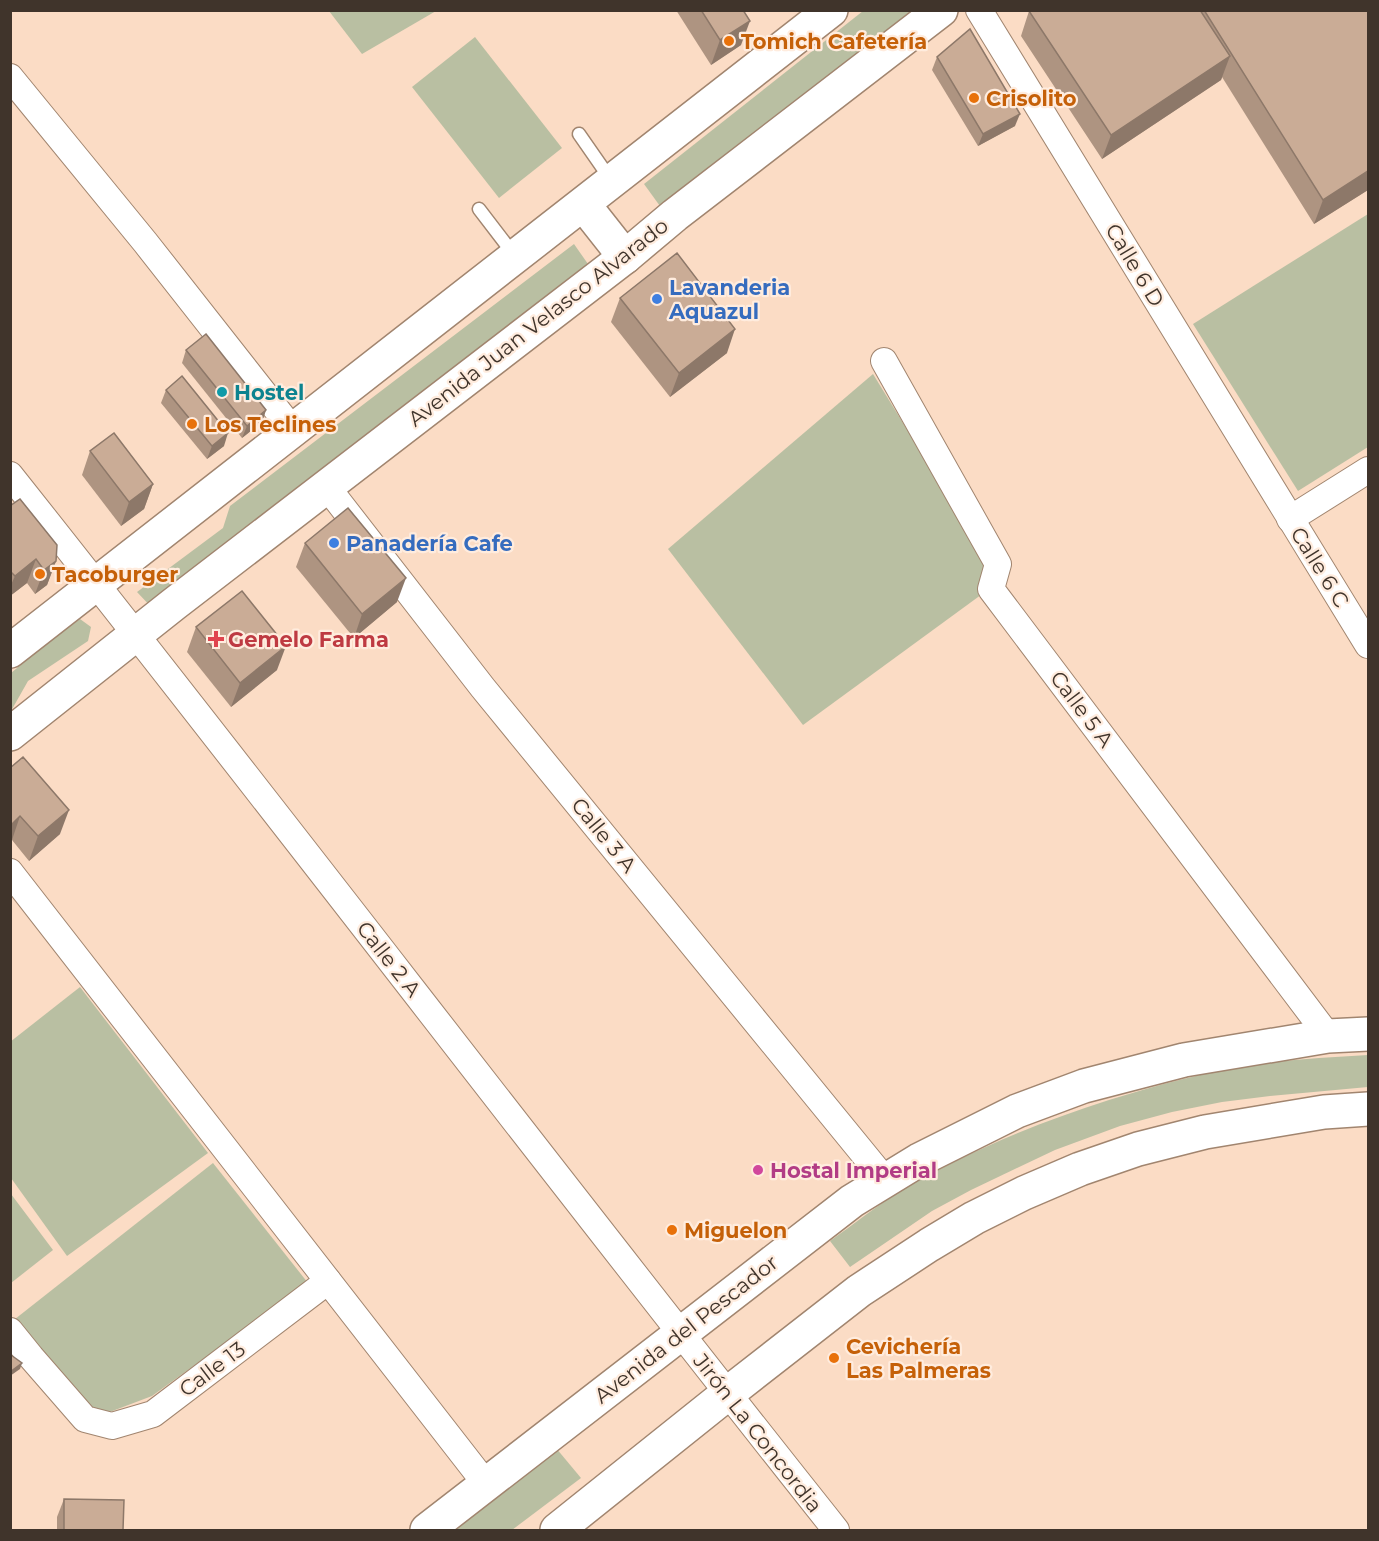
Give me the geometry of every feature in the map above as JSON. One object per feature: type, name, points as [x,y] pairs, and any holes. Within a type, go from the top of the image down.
[{"type":"main road","points":[[10,651],[831,10]]},
{"type":"main road","name":"Avenida Juan Velasco Alvarado","points":[[10,734],[941,10]]},
{"type":"main road","points":[[584,205],[625,257]]},
{"type":"main road","name":"Avenida del Pescador","points":[[427,1530],[852,1201],[919,1160],[1017,1110],[1084,1086],[1184,1060],[1328,1036],[1368,1034]]},
{"type":"main road","points":[[557,1530],[859,1291],[974,1218],[1080,1169],[1138,1149],[1205,1132],[1324,1112],[1368,1108]]},
{"type":"street","name":"Calle 6 D","points":[[979,10],[1290,519]]},
{"type":"street","points":[[10,77],[145,242],[292,429]]},
{"type":"street","name":"Calle 5 A","points":[[884,361],[998,564],[991,588],[1328,1036]]},
{"type":"street","points":[[1290,519],[1368,470]]},
{"type":"street","name":"Calle 2 A","points":[[10,475],[680,1335]]},
{"type":"street","name":"Calle 3 A","points":[[327,487],[483,688],[885,1180]]},
{"type":"street","name":"Calle 6 C","points":[[1290,519],[1368,645]]},
{"type":"street","points":[[10,872],[486,1484]]},
{"type":"street","name":"Calle 13","points":[[10,1331],[85,1419],[112,1426],[153,1414],[328,1281]]},
{"type":"street","name":"Jirón La Concordia","points":[[680,1335],[836,1530]]},
{"type":"lane","points":[[579,134],[613,182]]},
{"type":"lane","points":[[479,209],[516,257]]},
{"type":"green space","points":[[329,11],[436,11],[362,54]]},
{"type":"green space","points":[[863,11],[915,11],[665,213],[644,184]]},
{"type":"green space","points":[[475,37],[562,148],[499,198],[412,87]]},
{"type":"green space","points":[[1368,214],[1368,447],[1298,491],[1193,324]]},
{"type":"green space","points":[[574,244],[588,264],[154,610],[137,592],[223,528],[230,506]]},
{"type":"green space","points":[[873,374],[1000,581],[803,725],[668,549]]},
{"type":"green space","points":[[80,619],[91,627],[88,641],[28,681],[11,711],[11,673]]},
{"type":"green space","points":[[80,987],[208,1153],[67,1256],[11,1178],[10,1042]]},
{"type":"green space","points":[[1368,1055],[1368,1087],[1222,1102],[1172,1112],[1120,1126],[1055,1150],[932,1211],[850,1267],[830,1241],[892,1197],[926,1177],[1002,1140],[1082,1109],[1221,1070],[1287,1061]]},
{"type":"green space","points":[[213,1163],[308,1283],[152,1396],[94,1418],[10,1323]]},
{"type":"green space","points":[[11,1194],[53,1250],[11,1283]]},
{"type":"green space","points":[[556,1448],[581,1478],[512,1530],[449,1530]]},
{"type":"building","points":[[701,10],[743,10],[750,21],[720,40]]},
{"type":"building","points":[[1200,10],[1230,56],[1111,135],[1029,11]]},
{"type":"building","points":[[1204,10],[1368,10],[1368,171],[1323,200]]},
{"type":"building","name":"Crisolito","points":[[970,29],[1020,114],[983,134],[937,57]]},
{"type":"building","points":[[677,253],[735,329],[679,373],[620,298]]},
{"type":"building","points":[[206,334],[266,410],[247,426],[186,350]]},
{"type":"building","points":[[182,376],[228,433],[212,446],[166,390]]},
{"type":"building","points":[[114,433],[153,484],[129,502],[90,451]]},
{"type":"building","points":[[20,499],[57,545],[56,561],[44,570],[36,559],[15,576],[10,571],[10,506]]},
{"type":"building","points":[[348,508],[406,578],[362,614],[305,543]]},
{"type":"building","points":[[242,591],[286,646],[240,683],[196,627]]},
{"type":"building","points":[[23,757],[69,810],[38,836],[20,816],[12,824],[10,822],[10,768]]},
{"type":"building","points":[[10,1356],[22,1363],[10,1372]]},
{"type":"building","points":[[64,1499],[124,1500],[123,1530],[64,1530]]},
{"type":"place","name":"Tomich Cafetería","points":[[729,41]]},
{"type":"place","name":"Crisolito","points":[[974,98]]},
{"type":"place","name":"Lavanderia Aquazul","points":[[657,299]]},
{"type":"place","name":"Hostel","points":[[222,392]]},
{"type":"place","name":"Los Teclines","points":[[192,424]]},
{"type":"place","name":"Panadería Cafe","points":[[334,543]]},
{"type":"place","name":"Tacoburger","points":[[40,574]]},
{"type":"place","name":"Gemelo Farma","points":[[216,639]]},
{"type":"place","name":"Hostal Imperial","points":[[758,1170]]},
{"type":"place","name":"Miguelon","points":[[672,1230]]},
{"type":"place","name":"Cevichería Las Palmeras","points":[[834,1358]]}]
